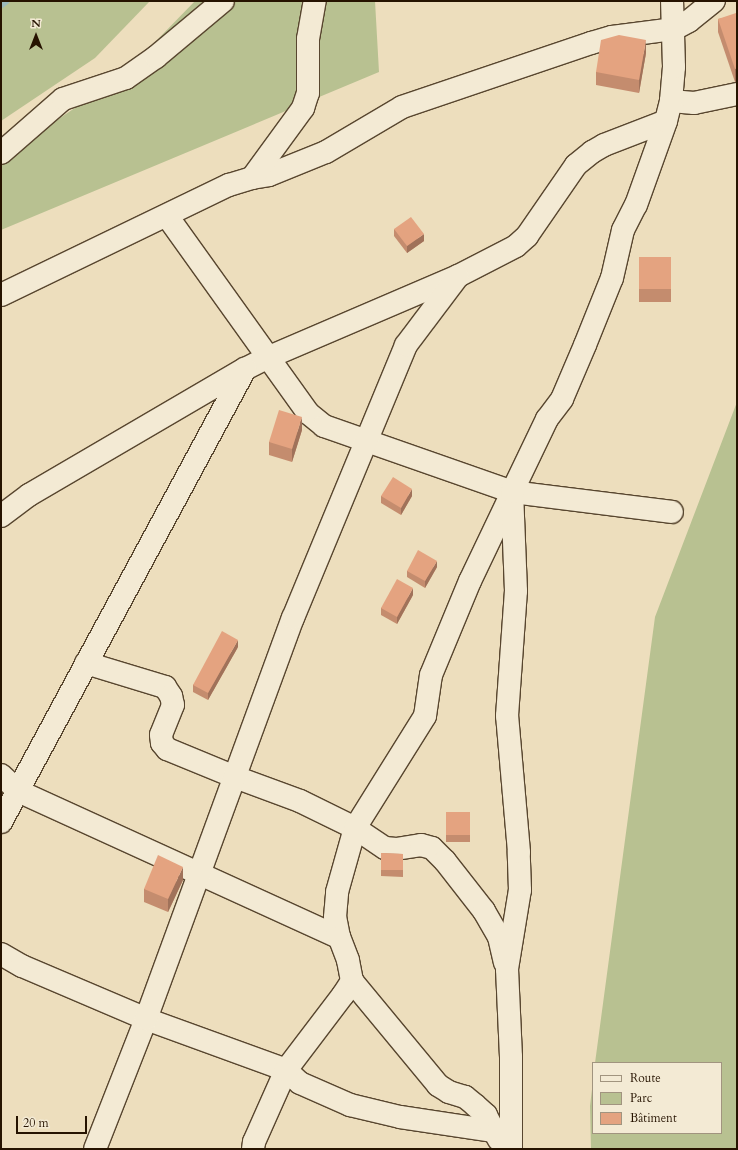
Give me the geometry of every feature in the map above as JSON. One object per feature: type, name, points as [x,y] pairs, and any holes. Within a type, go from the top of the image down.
[{"type":"street","points":[[1,153],[63,99],[126,78],[156,57],[223,1]]},
{"type":"street","points":[[252,178],[303,108],[308,93],[308,39],[315,1]]},
{"type":"street","points":[[500,1140],[486,1116],[475,1104],[465,1097],[449,1092],[438,1084],[352,981],[348,960],[339,937],[335,918],[337,892],[355,828],[425,716],[431,675],[470,581],[547,420],[562,399],[612,278],[623,230],[636,205],[669,111],[674,29],[672,1]]},
{"type":"street","points":[[1,295],[229,185],[276,173],[326,152],[402,107],[591,43],[612,37],[674,29],[689,21],[714,1]]},
{"type":"street","points":[[1,516],[29,495],[245,369],[269,357],[458,276],[516,246],[527,236],[576,165],[592,152],[669,111],[694,103],[737,94]]},
{"type":"street","points":[[166,216],[308,413],[324,426],[512,492],[672,512]]},
{"type":"street","points":[[96,1149],[146,1019],[293,618],[366,440],[406,345],[458,276]]},
{"type":"street","points":[[1,822],[245,369]]},
{"type":"street","points":[[507,969],[520,890],[519,852],[507,716],[516,591],[512,492]]},
{"type":"street","points":[[86,663],[165,687],[171,696],[173,705],[161,735],[162,743],[167,749],[235,778],[300,801],[355,828],[385,848],[396,849],[421,845],[432,848],[445,861],[484,911],[500,938],[507,969],[511,1057],[510,1149]]},
{"type":"street","points":[[1,775],[18,791],[339,937]]},
{"type":"street","points":[[1,954],[22,966],[146,1019],[286,1070],[300,1083],[350,1104],[500,1140]]},
{"type":"street","points":[[253,1149],[254,1142],[286,1070],[343,996],[352,981]]},
{"type":"green space","points":[[1,1],[150,1],[95,58],[1,121]]},
{"type":"green space","points":[[195,1],[375,1],[379,72],[1,230],[1,158],[122,76]]},
{"type":"green space","points":[[737,402],[737,1149],[591,1149],[590,1106],[592,1089],[592,1134],[722,1134],[722,1062],[595,1062],[655,617]]},
{"type":"building","points":[[736,13],[737,68],[735,69],[718,19]]},
{"type":"building","points":[[619,35],[646,40],[639,80],[596,72],[601,40]]},
{"type":"building","points":[[411,217],[424,234],[407,246],[394,229]]},
{"type":"building","points":[[639,257],[671,257],[671,289],[639,289]]},
{"type":"building","points":[[279,410],[302,417],[292,449],[269,442]]},
{"type":"building","points":[[393,477],[412,489],[401,508],[381,496]]},
{"type":"building","points":[[418,550],[437,561],[425,581],[407,571]]},
{"type":"building","points":[[397,579],[413,588],[397,617],[381,608]]},
{"type":"building","points":[[222,631],[238,640],[208,693],[193,685]]},
{"type":"building","points":[[446,812],[470,812],[470,835],[446,835]]},
{"type":"building","points":[[381,853],[403,854],[403,870],[381,870]]},
{"type":"building","points":[[158,855],[183,867],[168,899],[144,889]]},
{"type":"waterway","points":[[1,4],[5,1]]}]
